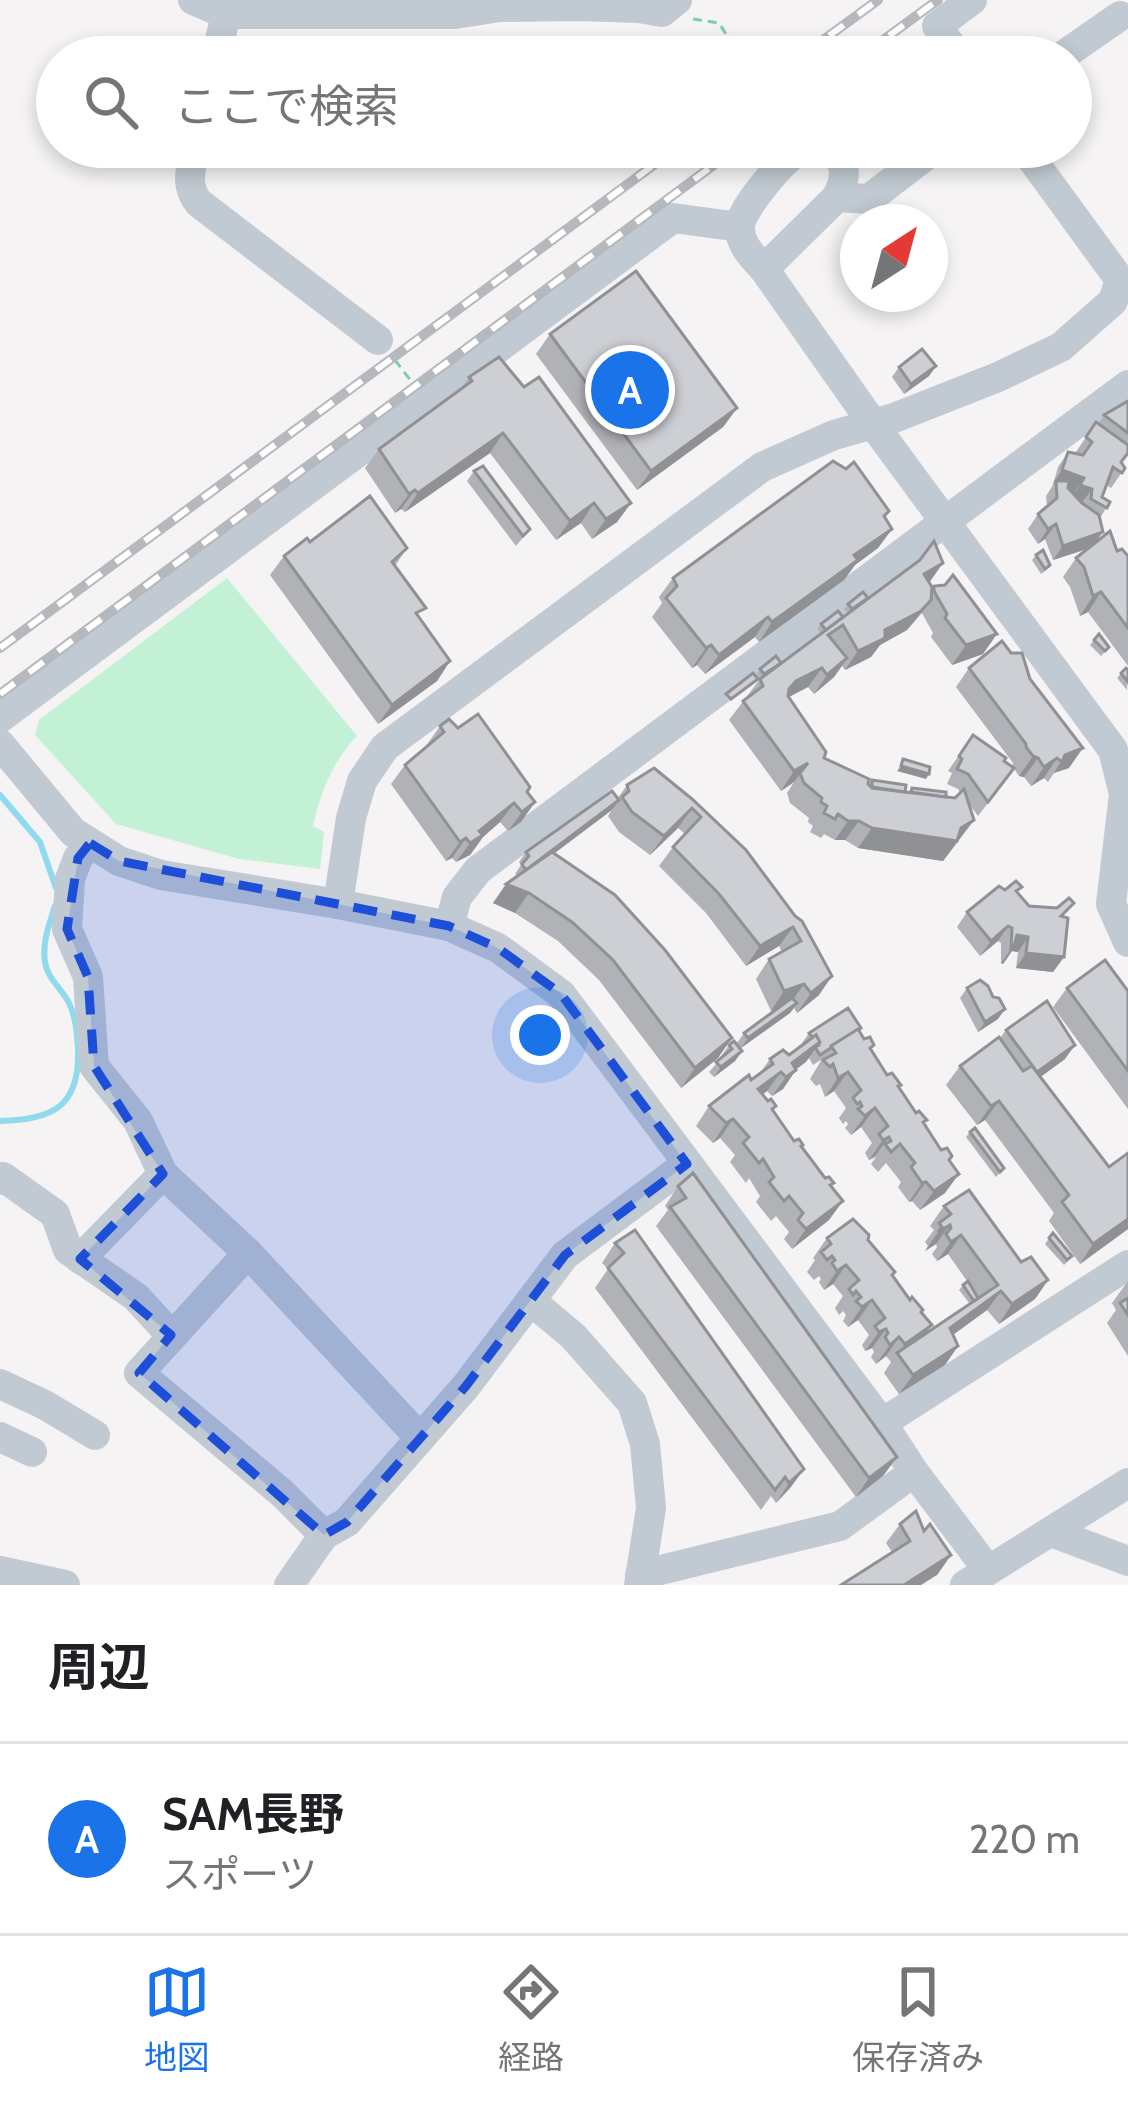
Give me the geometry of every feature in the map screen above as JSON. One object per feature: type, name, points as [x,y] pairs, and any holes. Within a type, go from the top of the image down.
[{"type":"street","points":[[193,0],[226,14],[455,14],[559,6],[662,13],[677,0]]},
{"type":"street","points":[[945,36],[938,26],[972,0]]},
{"type":"street","points":[[221,36],[226,14]]},
{"type":"street","points":[[1090,36],[1119,15]]},
{"type":"street","points":[[192,168],[191,194],[199,203],[378,340]]},
{"type":"street","points":[[780,168],[744,214],[740,227],[745,248],[1113,750],[1124,794],[1111,904],[1128,942]]},
{"type":"street","points":[[764,269],[837,196],[846,168]]},
{"type":"street","points":[[837,196],[869,200],[911,168]]},
{"type":"street","points":[[338,904],[351,818],[362,781],[385,747],[762,467],[834,435],[998,377],[1060,347],[1122,294],[1037,168]]},
{"type":"street","points":[[0,718],[673,218],[740,227]]},
{"type":"street","points":[[449,926],[457,898],[478,870],[1128,386]]},
{"type":"street","points":[[0,744],[74,832],[119,861],[161,874],[449,926],[498,948],[561,994],[882,1424],[976,1578],[1128,1483]]},
{"type":"street","points":[[90,842],[70,879],[67,929],[88,977],[94,1066],[138,1121],[163,1174],[248,1253],[420,1438]]},
{"type":"street","points":[[290,1585],[324,1535],[347,1522],[466,1386],[565,1255],[687,1164]]},
{"type":"street","points":[[80,1259],[163,1174]]},
{"type":"street","points":[[0,1180],[3,1177],[55,1214],[68,1250],[136,1297],[171,1335]]},
{"type":"street","points":[[248,1253],[139,1373],[283,1494],[324,1535]]},
{"type":"street","points":[[882,1424],[1128,1265]]},
{"type":"street","points":[[531,1300],[573,1336],[632,1403],[649,1474],[650,1508],[639,1580],[840,1526],[914,1472]]},
{"type":"street","points":[[0,1384],[94,1435]]},
{"type":"street","points":[[0,1437],[32,1452]]},
{"type":"street","points":[[1051,1532],[1128,1561]]},
{"type":"street","points":[[0,1571],[65,1585]]},
{"type":"path","points":[[718,23],[727,36]]},
{"type":"path","points":[[378,340],[428,402]]},
{"type":"highlighted area","points":[[90,843],[119,861],[449,926],[498,948],[561,994],[687,1164],[565,1255],[466,1386],[347,1522],[324,1535],[139,1373],[171,1335],[80,1259],[163,1174],[94,1066],[88,977],[67,929],[78,858]]},
{"type":"green space","points":[[227,578],[357,736],[334,767],[316,814],[313,826],[324,832],[320,869],[239,859],[116,824],[35,735],[39,720]]},
{"type":"building","points":[[636,271],[737,408],[651,471],[550,334]]},
{"type":"building","points":[[922,349],[936,366],[911,384],[899,367]]},
{"type":"building","points":[[499,357],[524,387],[539,377],[631,503],[606,519],[594,503],[570,521],[503,433],[418,493],[409,494],[379,449]]},
{"type":"building","points":[[1128,401],[1128,433],[1104,415]]},
{"type":"building","points":[[1096,422],[1128,445],[1121,462],[1125,468],[1122,473],[1113,467],[1102,497],[1110,502],[1107,508],[1091,499],[1092,489],[1080,485],[1084,478],[1062,470],[1068,452],[1083,455],[1092,442],[1086,437]]},
{"type":"building","points":[[833,461],[846,469],[854,462],[889,511],[884,516],[892,529],[854,555],[858,560],[772,622],[768,617],[719,655],[711,645],[706,648],[666,598],[677,586],[673,578]]},
{"type":"building","points":[[483,466],[530,529],[523,536],[474,471]]},
{"type":"building","points":[[1056,481],[1069,481],[1068,488],[1099,515],[1103,532],[1063,546],[1056,524],[1048,529],[1038,514],[1057,498]]},
{"type":"building","points":[[370,496],[407,548],[392,562],[426,608],[416,613],[450,661],[392,705],[284,556]]},
{"type":"building","points":[[1110,531],[1117,551],[1122,549],[1128,556],[1128,628],[1101,592],[1093,596],[1084,567],[1076,558]]},
{"type":"building","points":[[934,541],[943,563],[924,574],[932,587],[931,600],[921,611],[858,651],[843,625],[828,635],[847,658],[827,675],[822,668],[796,681],[788,696],[826,752],[824,758],[869,779],[872,788],[955,798],[964,789],[974,820],[961,828],[957,841],[872,828],[824,813],[827,806],[800,773],[808,763],[794,771],[743,701],[763,686],[760,679],[920,560]]},
{"type":"building","points":[[1043,550],[1050,565],[1045,569],[1036,555]]},
{"type":"building","points":[[953,575],[997,634],[966,645],[945,618],[934,586],[945,585]]},
{"type":"building","points":[[863,592],[868,598],[852,609],[848,604]]},
{"type":"building","points":[[838,611],[843,617],[826,630],[821,624]]},
{"type":"building","points":[[1099,634],[1109,647],[1105,651],[1094,640]]},
{"type":"building","points":[[1002,641],[1011,653],[1022,653],[1030,679],[1083,748],[1065,755],[1062,762],[1057,758],[1044,767],[1033,756],[969,668]]},
{"type":"building","points":[[776,656],[781,663],[764,674],[760,669]]},
{"type":"building","points":[[753,673],[758,679],[731,699],[726,694]]},
{"type":"building","points":[[478,714],[530,787],[527,792],[535,802],[522,812],[514,803],[479,831],[483,835],[470,843],[466,838],[460,842],[405,765],[444,732],[440,726],[449,719],[458,728]]},
{"type":"building","points":[[973,735],[1014,768],[988,802],[968,774],[957,769],[959,756]]},
{"type":"building","points":[[903,759],[930,767],[929,774],[901,766]]},
{"type":"building","points":[[654,768],[746,850],[802,921],[832,976],[811,993],[804,984],[784,991],[769,959],[801,941],[793,927],[760,946],[673,847],[701,817],[692,808],[664,836],[632,812],[622,797],[629,791],[627,785]]},
{"type":"building","points":[[872,780],[906,785],[905,792],[872,787]]},
{"type":"building","points":[[912,788],[946,792],[946,797],[911,792]]},
{"type":"building","points":[[612,791],[619,800],[526,870],[522,864],[529,856],[526,852]]},
{"type":"building","points":[[552,852],[615,895],[665,950],[732,1038],[695,1068],[613,960],[572,922],[529,893],[506,884]]},
{"type":"building","points":[[1016,881],[1022,887],[1016,891],[1029,906],[1057,908],[1069,898],[1074,903],[1061,916],[1068,918],[1064,957],[1026,953],[1028,937],[1017,935],[1011,949],[1012,928],[1008,926],[991,941],[967,912],[999,886],[1005,890]]},
{"type":"building","points":[[1105,960],[1128,991],[1128,1071],[1067,988]]},
{"type":"building","points":[[980,980],[1005,1009],[985,1022],[967,988]]},
{"type":"building","points":[[792,998],[797,1003],[748,1038],[744,1033]]},
{"type":"building","points":[[1047,1001],[1075,1045],[1037,1072],[1006,1030]]},
{"type":"building","points":[[848,1008],[861,1028],[820,1055],[816,1035],[813,1038],[809,1033]]},
{"type":"building","points":[[858,1029],[864,1039],[870,1037],[874,1045],[870,1048],[887,1075],[892,1073],[916,1113],[927,1120],[923,1122],[941,1150],[947,1148],[952,1156],[949,1160],[959,1174],[934,1191],[922,1183],[911,1167],[915,1163],[900,1144],[891,1152],[885,1144],[891,1141],[889,1137],[883,1140],[879,1134],[888,1126],[875,1108],[865,1116],[858,1109],[862,1106],[853,1098],[861,1090],[848,1072],[838,1078],[833,1064],[830,1067],[823,1060],[836,1053],[831,1046]]},
{"type":"building","points":[[816,1035],[820,1042],[792,1063],[796,1070],[786,1077],[781,1072],[758,1089],[771,1099],[776,1106],[772,1109],[794,1141],[799,1139],[843,1201],[806,1229],[798,1220],[803,1213],[789,1196],[784,1201],[769,1182],[774,1177],[763,1159],[759,1163],[743,1143],[749,1137],[733,1119],[726,1123],[709,1106],[749,1075],[751,1080],[773,1064],[770,1059],[783,1050],[789,1055]]},
{"type":"building","points":[[999,1037],[1023,1071],[1032,1066],[1109,1167],[1128,1153],[1128,1219],[1093,1244],[1062,1202],[1069,1195],[999,1101],[991,1106],[960,1066]]},
{"type":"building","points":[[734,1041],[742,1051],[721,1067],[716,1062],[732,1049],[729,1045]]},
{"type":"building","points":[[975,1128],[1004,1168],[1000,1172],[970,1132]]},
{"type":"building","points":[[693,1173],[897,1457],[869,1478],[670,1207],[686,1198],[678,1186]]},
{"type":"building","points":[[969,1190],[1021,1262],[1031,1257],[1048,1280],[1012,1304],[1001,1291],[950,1328],[958,1346],[913,1375],[897,1353],[998,1285],[961,1235],[951,1242],[946,1234],[950,1225],[938,1232],[939,1223],[951,1214],[944,1206]]},
{"type":"building","points":[[853,1219],[932,1325],[905,1344],[899,1337],[890,1345],[886,1329],[879,1332],[875,1326],[885,1318],[872,1300],[862,1307],[856,1301],[861,1297],[849,1289],[859,1280],[846,1265],[837,1271],[832,1256],[827,1260],[821,1252],[831,1244],[827,1238]]},
{"type":"building","points":[[635,1230],[804,1469],[789,1483],[785,1477],[775,1490],[608,1268],[624,1253],[615,1243]]},
{"type":"building","points":[[1053,1233],[1072,1256],[1067,1260],[1049,1238]]},
{"type":"building","points":[[968,1281],[978,1298],[974,1301],[963,1285]]},
{"type":"building","points":[[916,1511],[924,1531],[930,1524],[951,1555],[904,1585],[841,1585],[910,1541],[900,1524]]},
{"type":"waterway","points":[[0,795],[40,842],[56,888]]},
{"type":"waterway","points":[[0,1121],[48,1113],[60,1106],[74,1085],[75,1020],[45,962],[45,941],[55,906]]},
{"type":"railway","points":[[829,36],[878,0]]},
{"type":"railway","points":[[889,36],[938,0]]},
{"type":"railway","points":[[0,648],[650,168]]},
{"type":"railway","points":[[0,694],[710,168]]},
{"type":"place","name":"SAM長野","points":[[630,390]]}]
